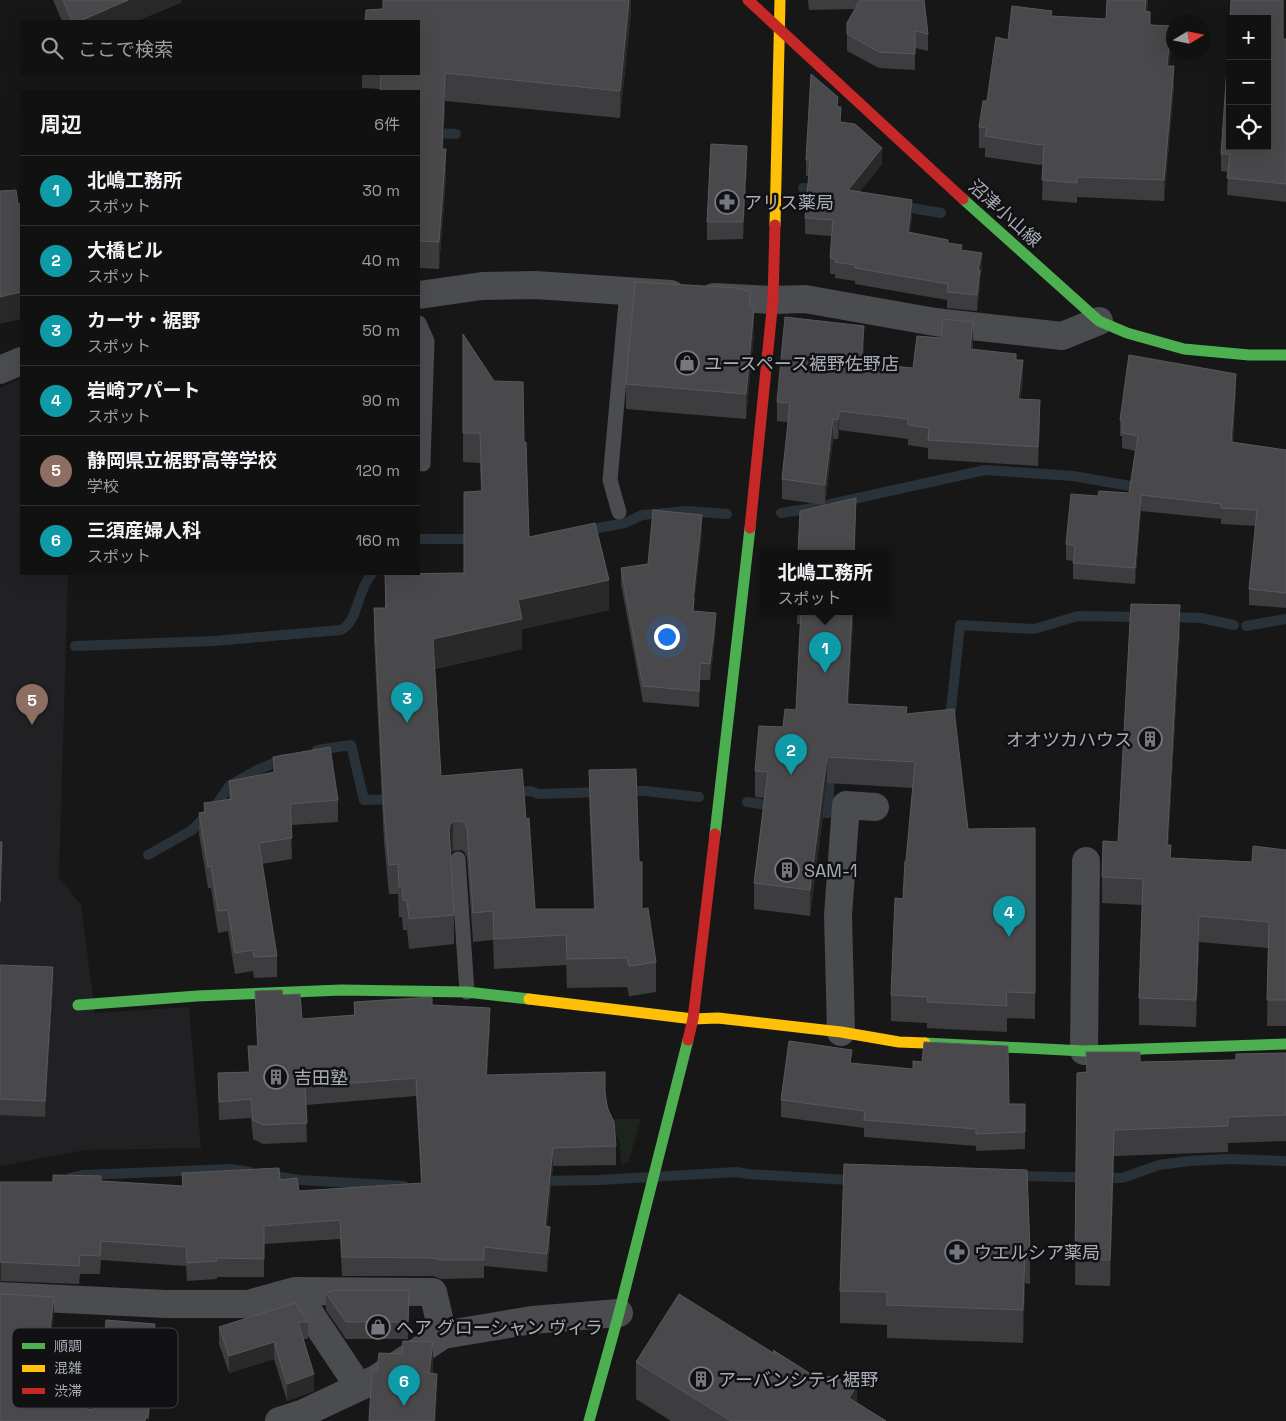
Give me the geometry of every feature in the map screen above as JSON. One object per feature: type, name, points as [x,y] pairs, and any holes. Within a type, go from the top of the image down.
[{"type":"street","name":"沼津小山線","points":[[748,0],[918,158],[1099,321],[1127,333],[1184,349],[1249,355],[1286,354]]},
{"type":"street","points":[[589,1421],[619,1314],[693,1019],[749,542],[773,300],[780,0]]},
{"type":"street","points":[[420,295],[482,286],[535,286],[773,300],[805,299],[935,322],[1062,336],[1099,321]]},
{"type":"street","points":[[0,370],[20,361]]},
{"type":"street","points":[[841,1032],[838,915],[846,805],[875,807]]},
{"type":"street","points":[[1084,1051],[1086,861]]},
{"type":"street","points":[[78,1005],[197,996],[341,990],[467,992],[693,1019],[718,1018],[841,1032],[899,1042],[1084,1051],[1286,1044]]},
{"type":"street","points":[[0,1296],[166,1304],[248,1304],[295,1291],[433,1292],[443,1335]]},
{"type":"street","points":[[295,1291],[359,1387]]},
{"type":"street","points":[[279,1421],[376,1380],[443,1335],[532,1320],[619,1314]]},
{"type":"lane","points":[[619,512],[610,480],[627,291]]},
{"type":"lane","points":[[420,325],[427,341],[423,464]]},
{"type":"lane","points":[[458,859],[467,992]]},
{"type":"shaded area","points":[[20,379],[20,575],[68,575],[59,877],[81,905],[95,1013],[189,1007],[201,1148],[85,1150],[0,1166],[0,388]]},
{"type":"shaded area","points":[[613,1119],[641,1119],[628,1163],[621,1164],[619,1139],[611,1123]]},
{"type":"building","points":[[63,0],[128,0],[82,20],[72,20]]},
{"type":"building","points":[[383,0],[629,0],[620,91],[445,73],[442,149],[446,149],[439,242],[420,241],[420,90],[380,90],[381,75],[420,75],[420,20],[365,20],[366,10],[383,9]]},
{"type":"building","points":[[860,0],[924,0],[928,34],[915,31],[915,54],[879,52],[847,34],[847,23]]},
{"type":"building","points":[[1107,0],[1146,0],[1145,11],[1150,12],[1150,25],[1166,26],[1167,66],[1174,66],[1164,180],[1077,177],[1077,183],[1042,180],[1044,144],[1040,145],[985,136],[987,128],[979,127],[983,101],[987,101],[996,37],[1008,40],[1012,6],[1052,11],[1051,16],[1106,19]]},
{"type":"building","points":[[1231,0],[1283,0],[1283,39],[1286,39],[1286,184],[1227,178],[1230,154],[1221,154],[1226,82],[1226,150],[1271,150],[1271,15],[1230,15]]},
{"type":"building","points":[[811,74],[838,97],[837,107],[841,107],[840,122],[855,124],[882,148],[848,190],[912,200],[908,232],[948,240],[948,243],[962,245],[961,250],[982,253],[978,270],[980,270],[977,295],[947,292],[948,284],[855,268],[855,265],[835,262],[836,259],[830,258],[833,220],[805,218],[810,160],[806,160]]},
{"type":"building","name":"アリス薬局","points":[[711,144],[747,146],[743,222],[707,222]]},
{"type":"building","points":[[16,190],[18,204],[20,203],[20,292],[0,297],[0,191]]},
{"type":"building","name":"ユースペース裾野佐野店","points":[[635,282],[738,288],[750,292],[749,307],[754,308],[746,394],[626,384]]},
{"type":"building","points":[[785,317],[864,326],[861,363],[913,368],[917,336],[941,338],[943,319],[973,322],[970,349],[1016,354],[1016,360],[1023,360],[1018,399],[1040,400],[1038,447],[928,440],[929,428],[908,425],[908,419],[839,411],[838,420],[833,419],[825,485],[782,479],[790,403],[777,402]]},
{"type":"building","points":[[463,334],[494,381],[523,382],[529,537],[595,523],[609,580],[518,600],[522,619],[433,639],[441,776],[522,769],[526,819],[529,818],[535,909],[595,909],[589,770],[636,769],[639,862],[642,862],[642,909],[648,908],[656,962],[629,966],[627,958],[567,959],[566,935],[494,939],[493,911],[473,913],[467,829],[462,821],[453,821],[449,829],[454,915],[409,919],[407,900],[403,900],[402,887],[399,887],[398,864],[389,865],[384,812],[374,608],[386,608],[385,575],[464,573],[464,492],[482,491],[480,433],[463,433]]},
{"type":"building","points":[[1129,355],[1236,374],[1231,442],[1286,450],[1286,593],[1249,589],[1257,510],[1221,508],[1221,504],[1141,495],[1135,568],[1073,563],[1075,546],[1066,544],[1071,494],[1098,496],[1099,491],[1129,493],[1138,436],[1122,433],[1123,421],[1120,420]]},
{"type":"building","points":[[856,498],[854,550],[798,550],[800,511]]},
{"type":"building","points":[[653,510],[702,515],[693,611],[716,613],[710,664],[700,663],[699,691],[643,686],[621,568],[648,564]]},
{"type":"building","points":[[1131,604],[1180,605],[1167,845],[1171,845],[1170,858],[1252,862],[1253,846],[1286,850],[1286,1000],[1267,1000],[1269,922],[1199,916],[1196,1000],[1139,998],[1143,879],[1102,877],[1103,841],[1118,842]]},
{"type":"building","points":[[801,615],[852,615],[847,704],[907,707],[906,714],[954,709],[968,829],[1035,828],[1035,993],[1006,992],[1007,1006],[927,1002],[928,997],[891,995],[895,898],[903,899],[915,762],[827,757],[810,890],[754,883],[768,772],[755,771],[759,726],[783,727],[785,709],[796,710]]},
{"type":"building","points":[[330,747],[338,800],[290,804],[292,838],[259,843],[277,956],[254,957],[253,950],[235,953],[228,910],[218,911],[211,866],[208,867],[199,813],[205,812],[204,803],[232,799],[229,781],[275,772],[273,757]]},
{"type":"building","points":[[0,842],[2,842],[0,902]]},
{"type":"building","points":[[0,965],[53,967],[45,1101],[0,1099]]},
{"type":"building","points":[[282,990],[283,995],[300,994],[302,1019],[355,1015],[354,1002],[432,997],[432,1005],[490,1008],[486,1075],[605,1072],[607,1107],[614,1122],[616,1146],[553,1148],[545,1226],[550,1227],[547,1254],[484,1247],[484,1260],[342,1257],[340,1220],[264,1226],[264,1259],[217,1258],[217,1261],[187,1263],[186,1247],[101,1241],[100,1256],[80,1255],[79,1266],[0,1262],[0,1182],[53,1182],[53,1175],[101,1176],[101,1181],[183,1186],[182,1173],[279,1168],[280,1180],[297,1178],[299,1191],[422,1183],[416,1078],[305,1087],[307,1123],[263,1125],[253,1120],[251,1099],[219,1102],[218,1073],[250,1072],[248,1046],[258,1046],[255,991]]},
{"type":"building","points":[[789,1041],[852,1050],[850,1063],[913,1069],[913,1061],[922,1062],[924,1042],[1008,1046],[1009,1104],[1025,1104],[1025,1132],[976,1134],[976,1129],[864,1120],[865,1111],[781,1100]]},
{"type":"building","points":[[1086,1052],[1140,1052],[1140,1062],[1236,1060],[1236,1054],[1286,1053],[1286,1115],[1228,1117],[1228,1126],[1114,1130],[1110,1260],[1075,1259],[1077,1073],[1087,1072]]},
{"type":"building","points":[[844,1164],[1027,1170],[1030,1251],[1025,1251],[1023,1310],[887,1305],[887,1292],[840,1291]]},
{"type":"building","points":[[336,1290],[409,1290],[408,1322],[346,1322],[326,1293]]},
{"type":"building","points":[[0,1294],[54,1297],[50,1328],[12,1328],[12,1408],[84,1408],[93,1410],[94,1408],[149,1408],[148,1418],[145,1421],[0,1421]]},
{"type":"building","points":[[679,1294],[825,1383],[828,1376],[857,1385],[849,1398],[886,1421],[731,1421],[636,1362]]},
{"type":"building","points":[[295,1303],[308,1322],[298,1322],[314,1374],[287,1384],[274,1342],[229,1356],[219,1327]]},
{"type":"building","points":[[106,1320],[155,1324],[155,1328],[105,1328]]},
{"type":"building","points":[[403,1341],[433,1342],[429,1373],[437,1374],[434,1421],[369,1421],[372,1370],[377,1370],[379,1353],[402,1354]]},
{"type":"waterway","points":[[420,132],[456,134]]},
{"type":"waterway","points":[[803,188],[819,191]]},
{"type":"waterway","points":[[900,206],[941,213]]},
{"type":"waterway","points":[[781,513],[813,508],[985,470],[1073,476],[1142,488]]},
{"type":"waterway","points":[[583,531],[625,523],[642,515],[687,511],[727,514]]},
{"type":"waterway","points":[[420,539],[477,539]]},
{"type":"waterway","points":[[75,646],[214,641],[341,630],[346,627],[352,618],[364,587],[371,575]]},
{"type":"waterway","points":[[947,719],[950,719],[960,625],[1034,629],[1078,616],[1144,617]]},
{"type":"waterway","points":[[1168,617],[1201,618],[1234,625]]},
{"type":"waterway","points":[[1246,626],[1286,619]]},
{"type":"waterway","points":[[317,750],[351,745],[364,800],[394,799]]},
{"type":"waterway","points":[[148,855],[192,830],[214,808],[230,785],[257,770],[284,759]]},
{"type":"waterway","points":[[810,810],[828,813],[830,770]]},
{"type":"waterway","points":[[511,792],[531,791],[538,794],[603,792]]},
{"type":"waterway","points":[[623,791],[645,791],[699,797]]},
{"type":"waterway","points":[[747,802],[776,806]]},
{"type":"waterway","points":[[1015,1176],[1122,1178],[1159,1165],[1189,1161],[1229,1159],[1286,1161]]},
{"type":"waterway","points":[[70,1178],[84,1175],[231,1169],[250,1172]]},
{"type":"waterway","points":[[538,1181],[599,1180],[737,1172],[848,1180],[856,1175]]},
{"type":"waterway","points":[[267,1175],[300,1180],[404,1186]]},
{"type":"traffic: fast","points":[[963,199],[1099,321],[1127,333],[1184,349],[1249,355],[1286,355]]},
{"type":"traffic: fast","points":[[715,834],[750,528]]},
{"type":"traffic: fast","points":[[78,1005],[197,996],[341,990],[467,992],[529,999]]},
{"type":"traffic: fast","points":[[589,1421],[619,1313],[688,1040]]},
{"type":"traffic: fast","points":[[925,1043],[1084,1051],[1286,1044]]},
{"type":"traffic: slow","points":[[775,225],[780,0]]},
{"type":"traffic: slow","points":[[529,999],[693,1019],[718,1018],[841,1032],[899,1042],[925,1043]]},
{"type":"traffic: jam","points":[[748,0],[963,199]]},
{"type":"traffic: jam","points":[[750,528],[773,300],[775,225]]},
{"type":"traffic: jam","points":[[688,1040],[693,1019],[715,834]]},
{"type":"place","name":"アリス薬局","points":[[727,202]]},
{"type":"place","name":"ユースペース裾野佐野店","points":[[687,363]]},
{"type":"place","name":"北嶋工務所","points":[[825,673]]},
{"type":"place","name":"カーサ・裾野","points":[[407,723]]},
{"type":"place","name":"静岡県立裾野高等学校","points":[[32,725]]},
{"type":"place","name":"オオツカハウス","points":[[1150,739]]},
{"type":"place","name":"大橋ビル","points":[[791,775]]},
{"type":"place","name":"SAM-1","points":[[787,870]]},
{"type":"place","name":"岩崎アパート","points":[[1009,937]]},
{"type":"place","name":"吉田塾","points":[[276,1077]]},
{"type":"place","name":"ウエルシア薬局","points":[[957,1252]]},
{"type":"place","name":"ヘア グローシャン ヴィラ","points":[[378,1327]]},
{"type":"place","name":"アーバンシティ裾野","points":[[701,1379]]},
{"type":"place","name":"三須産婦人科","points":[[404,1406]]}]
